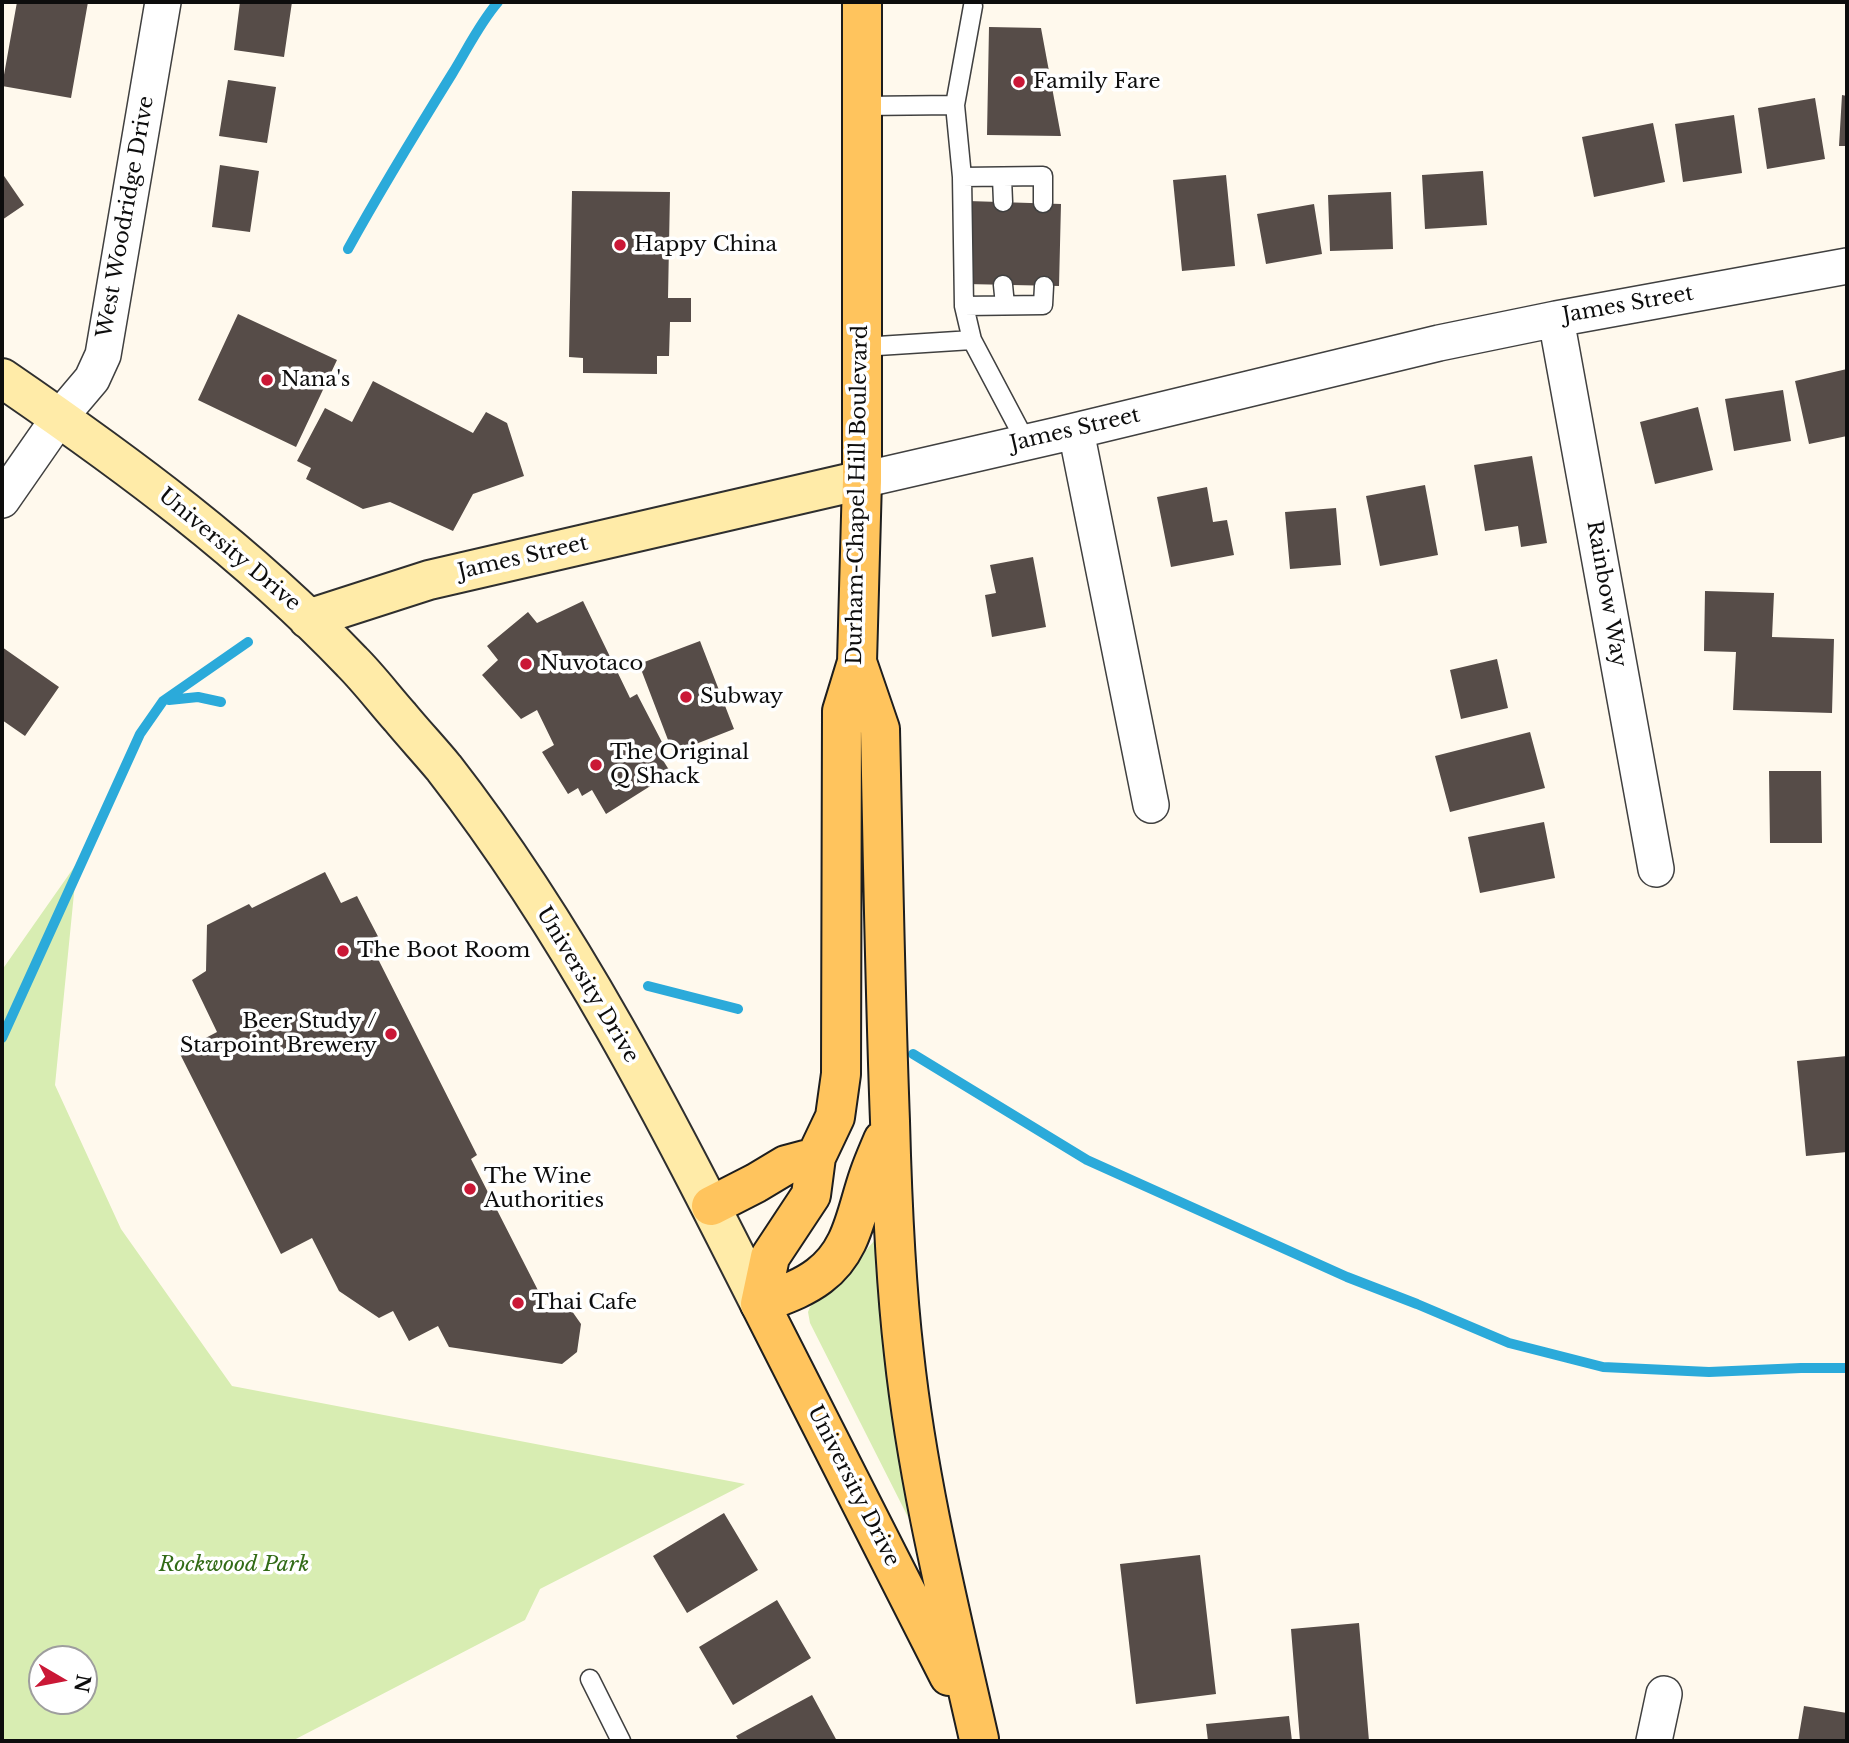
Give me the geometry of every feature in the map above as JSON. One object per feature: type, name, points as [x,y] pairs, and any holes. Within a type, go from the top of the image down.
[{"type":"main road","name":"Durham-Chapel Hill Boulevard","points":[[760,1304],[771,1257],[811,1195],[816,1157],[835,1117],[841,1074],[842,711],[857,663],[862,480],[862,2]]},
{"type":"main road","points":[[857,663],[880,729],[890,1123],[897,1276],[904,1354],[929,1520],[979,1740]]},
{"type":"main road","points":[[760,1304],[796,1289],[820,1275],[838,1256],[851,1234],[868,1178],[890,1123]]},
{"type":"main road","points":[[710,1206],[786,1164],[816,1157]]},
{"type":"main road","name":"University Drive","points":[[760,1304],[923,1623],[979,1740]]},
{"type":"street","name":"West Woodridge Drive","points":[[2,500],[59,418],[92,379],[103,355],[163,2]]},
{"type":"street","name":"James Street","points":[[308,619],[429,580],[1439,343],[1556,318],[1847,266]]},
{"type":"street","name":"Rainbow Way","points":[[1556,318],[1656,869]]},
{"type":"street","name":"University Drive","points":[[2,378],[104,449],[207,527],[353,663],[442,766],[519,872],[609,1017],[760,1304]]},
{"type":"street","points":[[1076,430],[1151,805]]},
{"type":"street","points":[[1654,1741],[1664,1694]]},
{"type":"lane","points":[[973,6],[955,105],[961,177],[964,306],[972,340],[1026,442]]},
{"type":"lane","points":[[862,106],[955,105]]},
{"type":"lane","points":[[961,177],[1043,176],[1043,203]]},
{"type":"lane","points":[[1002,177],[1003,202]]},
{"type":"lane","points":[[1003,285],[1005,305]]},
{"type":"lane","points":[[964,306],[1043,305],[1044,286]]},
{"type":"lane","points":[[862,347],[972,340]]},
{"type":"lane","points":[[590,1679],[621,1741]]},
{"type":"green space","name":"Rockwood Park","points":[[77,863],[55,1085],[121,1229],[232,1386],[745,1484],[540,1589],[525,1620],[292,1741],[2,1741],[2,970]]},
{"type":"green space","points":[[879,1235],[913,1520],[910,1521],[810,1323],[808,1312]]},
{"type":"building","points":[[17,2],[88,2],[71,98],[2,86]]},
{"type":"building","points":[[240,2],[292,2],[284,57],[234,50]]},
{"type":"building","name":"Family Fare","points":[[989,27],[1041,28],[1061,136],[987,135]]},
{"type":"building","points":[[228,80],[276,87],[267,143],[219,136]]},
{"type":"building","points":[[1842,95],[1847,96],[1847,146],[1839,146]]},
{"type":"building","points":[[1815,98],[1825,159],[1767,169],[1758,108]]},
{"type":"building","points":[[1734,115],[1742,173],[1683,182],[1675,124]]},
{"type":"building","points":[[1653,123],[1665,182],[1594,197],[1582,137]]},
{"type":"building","points":[[220,165],[259,171],[250,232],[212,227]]},
{"type":"building","points":[[1483,171],[1487,225],[1425,229],[1422,175]]},
{"type":"building","points":[[2,173],[24,205],[2,220]]},
{"type":"building","points":[[1226,175],[1235,266],[1182,271],[1173,180]]},
{"type":"building","name":"Happy China","points":[[572,191],[670,192],[668,298],[691,298],[691,322],[670,322],[669,356],[657,356],[657,374],[583,373],[583,358],[569,357]]},
{"type":"building","points":[[1391,192],[1393,249],[1330,251],[1328,195]]},
{"type":"building","points":[[968,201],[1061,204],[1059,286],[966,284]]},
{"type":"building","points":[[1314,204],[1322,254],[1266,264],[1257,214]]},
{"type":"building","name":"Nana's","points":[[238,314],[337,360],[296,447],[198,400]]},
{"type":"building","points":[[1847,369],[1847,436],[1809,444],[1795,381]]},
{"type":"building","points":[[373,381],[473,433],[486,412],[507,423],[524,476],[473,494],[453,531],[390,502],[363,509],[306,479],[311,468],[297,461],[325,408],[352,422]]},
{"type":"building","points":[[1783,390],[1791,441],[1734,451],[1725,399]]},
{"type":"building","points":[[1698,407],[1713,470],[1655,484],[1640,422]]},
{"type":"building","points":[[1532,456],[1547,543],[1521,547],[1518,526],[1485,531],[1474,465]]},
{"type":"building","points":[[1425,485],[1438,555],[1380,566],[1366,496]]},
{"type":"building","points":[[1207,487],[1213,522],[1227,520],[1234,555],[1171,567],[1157,497]]},
{"type":"building","points":[[1336,508],[1341,565],[1290,569],[1285,512]]},
{"type":"building","points":[[1033,557],[1046,627],[992,637],[985,595],[996,593],[990,565]]},
{"type":"building","points":[[1705,591],[1774,593],[1772,637],[1834,639],[1832,713],[1733,710],[1736,652],[1704,651]]},
{"type":"building","points":[[583,601],[630,698],[637,694],[664,746],[659,754],[671,773],[606,814],[592,790],[582,796],[578,788],[568,794],[542,752],[554,745],[537,710],[521,719],[482,675],[498,660],[487,646],[528,612],[537,623]]},
{"type":"building","name":"Subway","points":[[700,641],[734,729],[673,753],[639,664]]},
{"type":"building","points":[[2,647],[59,687],[25,736],[2,720]]},
{"type":"building","points":[[1497,659],[1508,708],[1461,719],[1450,670]]},
{"type":"building","points":[[1530,732],[1545,788],[1450,812],[1435,756]]},
{"type":"building","points":[[1769,771],[1821,771],[1822,843],[1770,843]]},
{"type":"building","points":[[1544,822],[1555,878],[1480,893],[1468,837]]},
{"type":"building","points":[[325,872],[341,903],[357,896],[384,948],[375,953],[477,1155],[471,1159],[547,1308],[567,1304],[581,1324],[577,1352],[562,1364],[449,1347],[438,1326],[409,1341],[393,1311],[379,1318],[339,1291],[312,1238],[281,1254],[179,1052],[217,1032],[192,980],[206,971],[207,925],[249,904],[252,908]]},
{"type":"building","points":[[1847,1056],[1847,1152],[1806,1156],[1797,1061]]},
{"type":"building","points":[[724,1513],[758,1570],[687,1613],[653,1556]]},
{"type":"building","points":[[1200,1555],[1216,1694],[1136,1704],[1120,1564]]},
{"type":"building","points":[[777,1600],[811,1658],[733,1705],[699,1647]]},
{"type":"building","points":[[1359,1623],[1369,1741],[1300,1741],[1291,1629]]},
{"type":"building","points":[[812,1695],[837,1741],[739,1741],[736,1736]]},
{"type":"building","points":[[1804,1706],[1847,1713],[1847,1741],[1798,1741]]},
{"type":"building","points":[[1289,1716],[1292,1741],[1208,1741],[1206,1724]]},
{"type":"waterway","points":[[348,249],[474,37],[498,2]]},
{"type":"waterway","points":[[2,1038],[140,734],[163,701],[248,642]]},
{"type":"waterway","points":[[169,700],[198,697],[221,702]]},
{"type":"waterway","points":[[648,986],[738,1009]]},
{"type":"waterway","points":[[913,1054],[1087,1160],[1347,1277],[1509,1343],[1603,1367],[1709,1372],[1847,1368]]},
{"type":"place","name":"Family Fare","points":[[1019,82]]},
{"type":"place","name":"Happy China","points":[[620,245]]},
{"type":"place","name":"Nana's","points":[[267,380]]},
{"type":"place","name":"Nuvotaco","points":[[526,664]]},
{"type":"place","name":"Subway","points":[[686,697]]},
{"type":"place","name":"The Original Q Shack","points":[[596,765]]},
{"type":"place","name":"The Boot Room","points":[[343,951]]},
{"type":"place","name":"Beer Study / Starpoint Brewery","points":[[391,1034]]},
{"type":"place","name":"The Wine Authorities","points":[[470,1189]]},
{"type":"place","name":"Thai Cafe","points":[[518,1303]]}]
